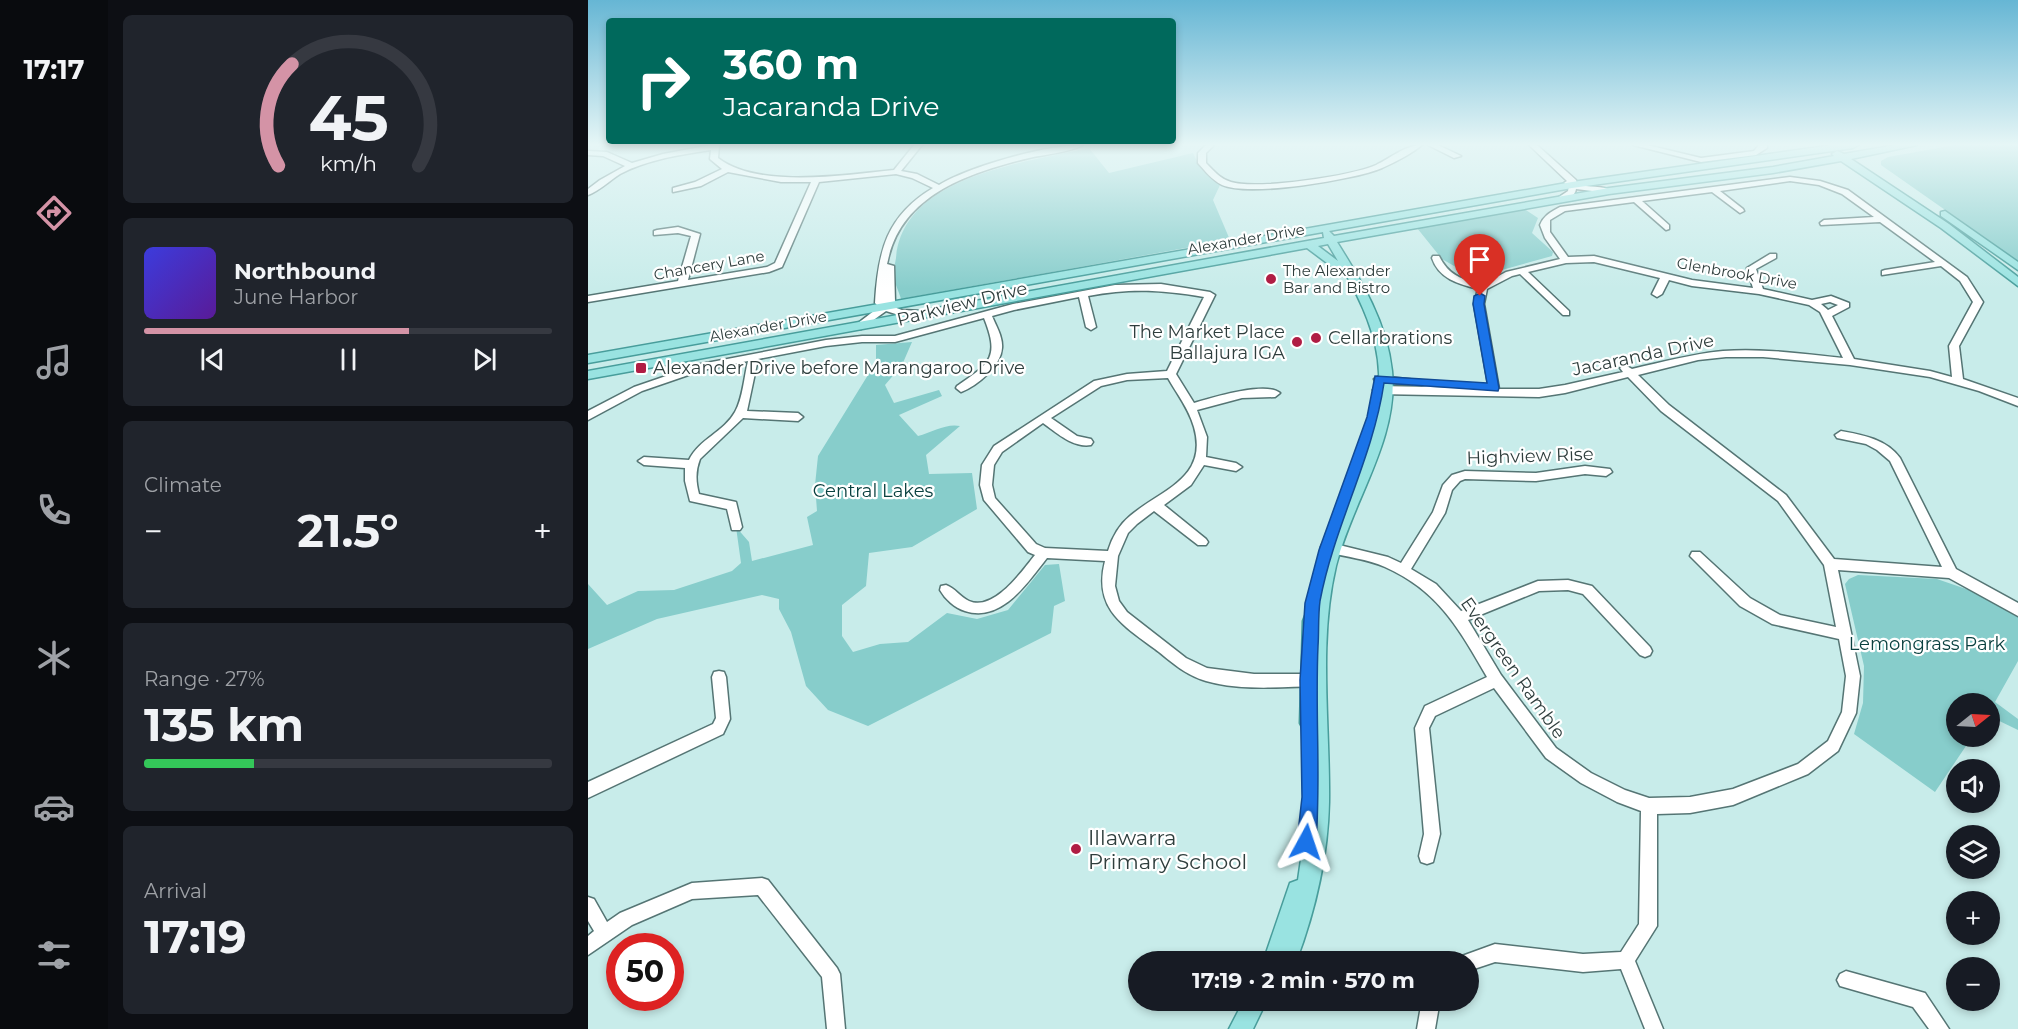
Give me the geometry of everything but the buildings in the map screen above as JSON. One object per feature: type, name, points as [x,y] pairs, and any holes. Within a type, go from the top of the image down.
[{"type":"main road","name":"Alexander Drive","points":[[588,359],[885,306],[1329,244],[1539,193]]},
{"type":"main road","name":"Alexander Drive","points":[[588,375],[1309,244],[1329,244],[1339,249],[1343,244],[1372,233],[1597,193]]},
{"type":"main road","points":[[1896,193],[1945,226],[2018,283]]},
{"type":"main road","points":[[1915,193],[2018,267]]},
{"type":"main road","points":[[1288,951],[1305,898],[1318,804],[1313,603],[1382,385],[1373,336],[1356,294],[1329,244],[1309,244]]},
{"type":"main road","points":[[1278,951],[1299,884],[1305,857],[1310,797],[1314,680]]},
{"type":"main road","points":[[1240,1029],[1250,1011]]},
{"type":"main road","points":[[1252,1029],[1262,1011]]},
{"type":"street","name":"Chancery Lane","points":[[588,299],[769,269],[779,265],[810,193]]},
{"type":"street","points":[[933,193],[903,217],[890,237],[882,266],[880,303],[890,311],[898,313],[938,312]]},
{"type":"street","points":[[1562,199],[1571,193]]},
{"type":"street","points":[[1566,260],[1548,236],[1544,225],[1548,215],[1563,209],[1694,193]]},
{"type":"street","points":[[1719,193],[1740,211]]},
{"type":"street","points":[[1846,193],[1964,279],[1978,302],[1954,346],[1958,378]]},
{"type":"street","points":[[1637,201],[1666,227]]},
{"type":"street","points":[[1824,223],[1884,219]]},
{"type":"street","points":[[657,233],[678,230],[696,234],[682,284]]},
{"type":"street","points":[[1759,291],[1751,268],[1773,256]]},
{"type":"street","points":[[1436,258],[1437,264],[1444,272],[1483,288],[1479,304],[1494,390]]},
{"type":"street","name":"Glenbrook Drive","points":[[1483,288],[1509,274],[1566,260],[1594,258],[1692,283],[1759,291],[1812,303],[1827,314],[1849,358]]},
{"type":"street","points":[[1885,273],[1943,263]]},
{"type":"street","points":[[1522,271],[1566,313]]},
{"type":"street","points":[[1658,294],[1666,276]]},
{"type":"street","name":"Parkview Drive","points":[[588,416],[638,389],[701,367],[835,342],[895,339],[987,314],[1083,294],[1139,286],[1161,286],[1210,295],[1171,374]]},
{"type":"street","points":[[1083,294],[1091,327]]},
{"type":"street","points":[[1812,303],[1831,299],[1846,305],[1827,314]]},
{"type":"street","points":[[858,327],[885,306]]},
{"type":"street","points":[[961,388],[992,362],[997,351],[998,342],[987,314]]},
{"type":"street","name":"Jacaranda Drive","points":[[1382,385],[1539,393],[1565,389],[1627,370],[1698,357],[1763,354],[1849,358],[1958,378],[2018,400]]},
{"type":"street","points":[[736,527],[732,505],[694,498],[689,482],[691,464],[699,450],[740,414],[754,357]]},
{"type":"street","name":"Evergreen Ramble","points":[[1330,548],[1388,562],[1431,588],[1459,618],[1496,680],[1551,753],[1595,783],[1622,797],[1650,806],[1690,805],[1733,797],[1803,769],[1833,746],[1849,713],[1852,676],[1830,564],[1782,498],[1665,408],[1627,370]]},
{"type":"street","points":[[1110,556],[1044,553],[1032,548],[990,500],[986,485],[988,465],[998,449],[1098,383],[1127,376],[1171,374],[1200,425],[1204,443],[1200,460],[1187,482],[1154,504],[1124,529],[1110,556],[1109,582],[1113,603],[1133,626],[1194,670],[1233,679],[1314,680]]},
{"type":"street","points":[[1191,408],[1247,392],[1275,393]]},
{"type":"street","points":[[740,414],[798,417]]},
{"type":"street","points":[[1043,418],[1074,439],[1087,442]]},
{"type":"street","points":[[1840,435],[1869,439],[1882,446],[1894,458],[1951,573]]},
{"type":"street","points":[[1200,460],[1236,467]]},
{"type":"street","points":[[644,461],[691,464]]},
{"type":"street","name":"Highview Rise","points":[[1403,571],[1439,513],[1447,488],[1456,478],[1465,475],[1536,477],[1585,470],[1606,471]]},
{"type":"street","points":[[1154,504],[1202,542]]},
{"type":"street","points":[[946,590],[965,606],[982,610],[991,607],[1002,601],[1044,553]]},
{"type":"street","points":[[1695,556],[1745,602],[1777,620],[1842,634]]},
{"type":"street","points":[[1830,564],[1951,573],[2018,610]]},
{"type":"street","points":[[1459,618],[1538,586],[1568,585],[1587,590],[1646,651]]},
{"type":"street","points":[[588,790],[718,729],[723,719],[719,677]]},
{"type":"street","points":[[1427,856],[1432,834],[1422,728],[1430,711],[1496,680]]},
{"type":"street","points":[[1626,960],[1648,926],[1650,806]]},
{"type":"street","points":[[588,946],[626,919],[692,891],[762,886],[831,974],[836,1029]]},
{"type":"street","points":[[588,905],[605,934]]},
{"type":"street","points":[[1479,958],[1495,953],[1583,963],[1626,960]]},
{"type":"street","points":[[1626,960],[1654,1029]]},
{"type":"street","points":[[1846,980],[1919,999],[1940,1029]]},
{"type":"street","points":[[1426,1029],[1429,1011]]},
{"type":"green space","points":[[940,193],[1216,193],[1213,200],[1230,240],[901,299],[894,277],[896,258],[904,230],[920,208]]},
{"type":"green space","points":[[1921,193],[2018,193],[2018,261]]},
{"type":"green space","points":[[1523,208],[1538,218],[1532,233],[1553,252],[1552,256],[1484,275],[1461,270],[1442,259],[1417,228]]},
{"type":"green space","name":"Central Lakes","points":[[912,342],[902,365],[885,385],[894,403],[939,390],[942,396],[899,415],[918,436],[945,427],[960,426],[926,455],[929,474],[972,473],[977,509],[912,547],[869,553],[866,586],[842,605],[842,636],[853,652],[880,644],[908,642],[947,613],[977,619],[1008,610],[1045,565],[1059,564],[1065,601],[1054,606],[1051,633],[868,726],[828,710],[806,686],[791,632],[779,609],[779,599],[762,595],[657,619],[588,649],[588,584],[607,605],[638,591],[674,590],[732,571],[741,563],[736,527],[749,542],[752,561],[813,545],[807,517],[817,511],[815,485],[818,456],[876,362],[876,345]]},
{"type":"green space","name":"Lemongrass Park","points":[[1858,575],[1937,579],[1969,590],[2018,616],[2018,661],[2000,693],[1946,693],[1946,747],[1965,747],[1957,759],[1946,759],[1946,776],[1935,792],[1854,734],[1863,703],[1864,666],[1845,584],[1849,579]]},
{"type":"green space","name":"Lemongrass Park","points":[[2000,706],[2018,719],[2018,730],[2000,721]]},
{"type":"place","name":"The Alexander Bar and Bistro","points":[[1271,279]]},
{"type":"place","name":"Cellarbrations","points":[[1316,338]]},
{"type":"place","name":"The Market Place Ballajura IGA","points":[[1297,342]]},
{"type":"place","name":"Alexander Drive before Marangaroo Drive","points":[[641,368]]},
{"type":"place","name":"Illawarra Primary School","points":[[1076,849]]},
{"type":"route","points":[[1306,842],[1310,797],[1308,680],[1313,603],[1326,550],[1373,417],[1379,379],[1493,388],[1479,304],[1480,296]]}]
